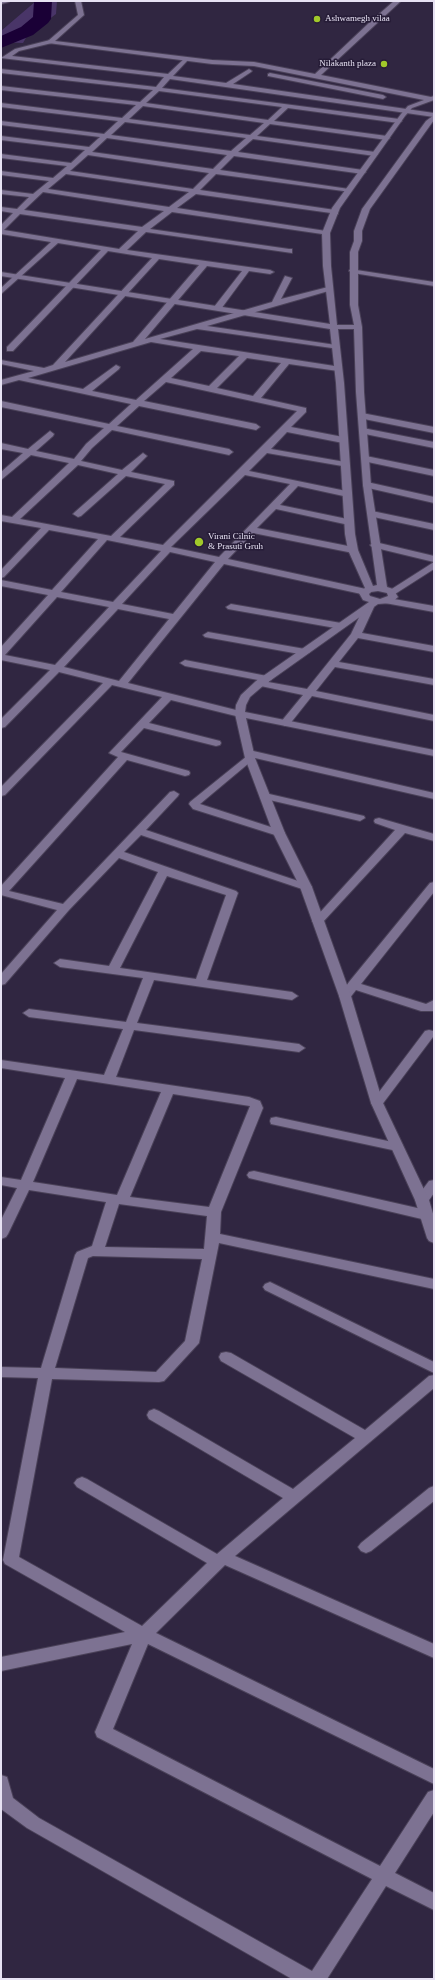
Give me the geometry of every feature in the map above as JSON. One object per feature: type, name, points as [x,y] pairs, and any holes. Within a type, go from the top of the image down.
[{"type":"street","points":[[50,42],[61,34],[80,15],[78,1]]},
{"type":"street","points":[[318,75],[372,23],[398,1]]},
{"type":"street","points":[[3,58],[22,48],[50,42],[212,62],[254,64],[318,75],[433,99]]},
{"type":"street","points":[[3,58],[169,76],[434,116]]},
{"type":"street","points":[[1,230],[34,196],[65,172],[158,89],[186,59]]},
{"type":"street","points":[[212,62],[257,72]]},
{"type":"street","points":[[1,71],[158,89],[399,121]]},
{"type":"street","points":[[228,85],[249,71]]},
{"type":"street","points":[[265,74],[434,107]]},
{"type":"street","points":[[1,88],[140,104],[387,138]]},
{"type":"street","points":[[433,99],[418,104],[407,111],[399,121],[335,212],[326,233],[329,288],[338,369],[362,416],[367,485],[382,588],[390,597],[434,609]]},
{"type":"street","points":[[1,105],[375,154]]},
{"type":"street","points":[[121,251],[144,229],[195,191],[232,154],[286,106]]},
{"type":"street","points":[[372,604],[366,598],[368,590],[353,550],[349,522],[343,440],[358,327],[354,305],[354,252],[358,241],[358,231],[366,209],[428,122],[434,116]]},
{"type":"street","points":[[1,123],[106,136],[363,172]]},
{"type":"street","points":[[1,138],[214,172],[349,191]]},
{"type":"street","points":[[1,156],[73,164]]},
{"type":"street","points":[[65,172],[335,212]]},
{"type":"street","points":[[1,173],[55,180]]},
{"type":"street","points":[[41,190],[326,233]]},
{"type":"street","points":[[1,192],[34,196]]},
{"type":"street","points":[[1,209],[19,210],[289,251]]},
{"type":"street","points":[[1,230],[106,249],[270,272]]},
{"type":"street","points":[[1,292],[56,241]]},
{"type":"street","points":[[10,349],[106,249]]},
{"type":"street","points":[[55,368],[122,293],[158,257]]},
{"type":"street","points":[[135,345],[205,263]]},
{"type":"street","points":[[218,307],[247,269]]},
{"type":"street","points":[[353,271],[434,284]]},
{"type":"street","points":[[1,274],[218,307],[333,327],[358,327]]},
{"type":"street","points":[[275,304],[288,278]]},
{"type":"street","points":[[1,383],[329,288]]},
{"type":"street","points":[[197,326],[336,347]]},
{"type":"street","points":[[150,340],[338,369]]},
{"type":"street","points":[[13,521],[76,462],[89,446],[199,348]]},
{"type":"street","points":[[210,388],[245,355]]},
{"type":"street","points":[[256,398],[287,361]]},
{"type":"street","points":[[1,362],[45,371]]},
{"type":"street","points":[[85,392],[116,367]]},
{"type":"street","points":[[19,378],[256,427]]},
{"type":"street","points":[[1,725],[116,606],[166,549],[266,450],[303,410],[256,398],[166,379]]},
{"type":"street","points":[[1,404],[229,452]]},
{"type":"street","points":[[362,416],[434,430]]},
{"type":"street","points":[[286,429],[343,440]]},
{"type":"street","points":[[364,431],[434,445]]},
{"type":"street","points":[[1,477],[50,434]]},
{"type":"street","points":[[1,446],[171,483],[109,538],[1,653]]},
{"type":"street","points":[[266,450],[345,465]]},
{"type":"street","points":[[78,514],[123,472],[143,456]]},
{"type":"street","points":[[366,459],[434,473]]},
{"type":"street","points":[[243,472],[348,494]]},
{"type":"street","points":[[121,684],[221,561],[296,483]]},
{"type":"street","points":[[367,485],[434,500]]},
{"type":"street","points":[[274,506],[349,522]]},
{"type":"street","points":[[372,514],[434,527]]},
{"type":"street","points":[[1,518],[47,528],[166,549],[368,590],[382,588]]},
{"type":"street","points":[[1,575],[47,528]]},
{"type":"street","points":[[251,530],[353,550]]},
{"type":"street","points":[[375,545],[434,559]]},
{"type":"street","points":[[434,565],[390,597],[372,604],[263,681],[246,695],[241,704],[240,714],[250,756],[279,833],[306,887],[345,996],[377,1103],[426,1208],[434,1238]]},
{"type":"street","points":[[1,583],[176,617]]},
{"type":"street","points":[[285,723],[356,635],[372,604]]},
{"type":"street","points":[[231,607],[341,626]]},
{"type":"street","points":[[208,635],[305,652]]},
{"type":"street","points":[[356,635],[434,649]]},
{"type":"street","points":[[1,657],[57,668],[240,714],[434,753]]},
{"type":"street","points":[[185,664],[263,681],[309,693],[434,718]]},
{"type":"street","points":[[333,664],[434,682]]},
{"type":"street","points":[[1,793],[109,682]]},
{"type":"street","points":[[169,696],[115,752],[116,755],[185,773]]},
{"type":"street","points":[[141,724],[216,743]]},
{"type":"street","points":[[250,756],[434,796]]},
{"type":"street","points":[[250,756],[194,804],[197,807],[279,833]]},
{"type":"street","points":[[65,908],[1,892],[124,757]]},
{"type":"street","points":[[1,981],[65,908],[174,794]]},
{"type":"street","points":[[265,796],[360,818]]},
{"type":"street","points":[[379,821],[434,838]]},
{"type":"street","points":[[318,921],[403,828]]},
{"type":"street","points":[[139,831],[306,887]]},
{"type":"street","points":[[118,854],[232,893],[200,983]]},
{"type":"street","points":[[113,971],[164,871]]},
{"type":"street","points":[[345,996],[434,885]]},
{"type":"street","points":[[60,963],[292,996]]},
{"type":"street","points":[[108,1081],[150,976]]},
{"type":"street","points":[[353,985],[425,1008],[430,1008],[434,1004]]},
{"type":"street","points":[[29,1013],[299,1048]]},
{"type":"street","points":[[377,1103],[429,1034]]},
{"type":"street","points":[[1,1064],[72,1076],[249,1101],[256,1104],[257,1108],[214,1212],[213,1237],[192,1343],[159,1377],[1,1372]]},
{"type":"street","points":[[1,1234],[25,1185],[72,1076]]},
{"type":"street","points":[[97,1251],[118,1200],[168,1090]]},
{"type":"street","points":[[276,1121],[397,1147]]},
{"type":"street","points":[[254,1175],[426,1208]]},
{"type":"street","points":[[1,1181],[118,1200],[214,1212]]},
{"type":"street","points":[[426,1208],[434,1184]]},
{"type":"street","points":[[213,1237],[434,1284]]},
{"type":"street","points":[[210,1254],[97,1251],[86,1252],[79,1258],[46,1374],[11,1560],[144,1635],[434,1777]]},
{"type":"street","points":[[270,1287],[434,1368]]},
{"type":"street","points":[[226,1357],[365,1437]]},
{"type":"street","points":[[434,1380],[220,1560],[144,1635],[103,1732],[434,1902]]},
{"type":"street","points":[[154,1415],[294,1497]]},
{"type":"street","points":[[82,1483],[220,1560],[434,1651]]},
{"type":"street","points":[[366,1547],[434,1492]]},
{"type":"street","points":[[1,1664],[144,1635]]},
{"type":"street","points":[[1,1782],[5,1802],[33,1823],[309,1979]]},
{"type":"street","points":[[317,1979],[434,1797]]},
{"type":"shaded area","points":[[36,1],[57,1],[56,14],[27,36],[23,43],[1,42],[1,31]]},
{"type":"waterway","points":[[1,43],[27,31],[42,19],[43,1]]},
{"type":"place","name":"Ashwamegh vilaa","points":[[317,19]]},
{"type":"place","name":"Nilakanth plaza","points":[[384,64]]},
{"type":"place","name":"Virani Cilnic & Prasuti Gruh","points":[[199,542]]}]
